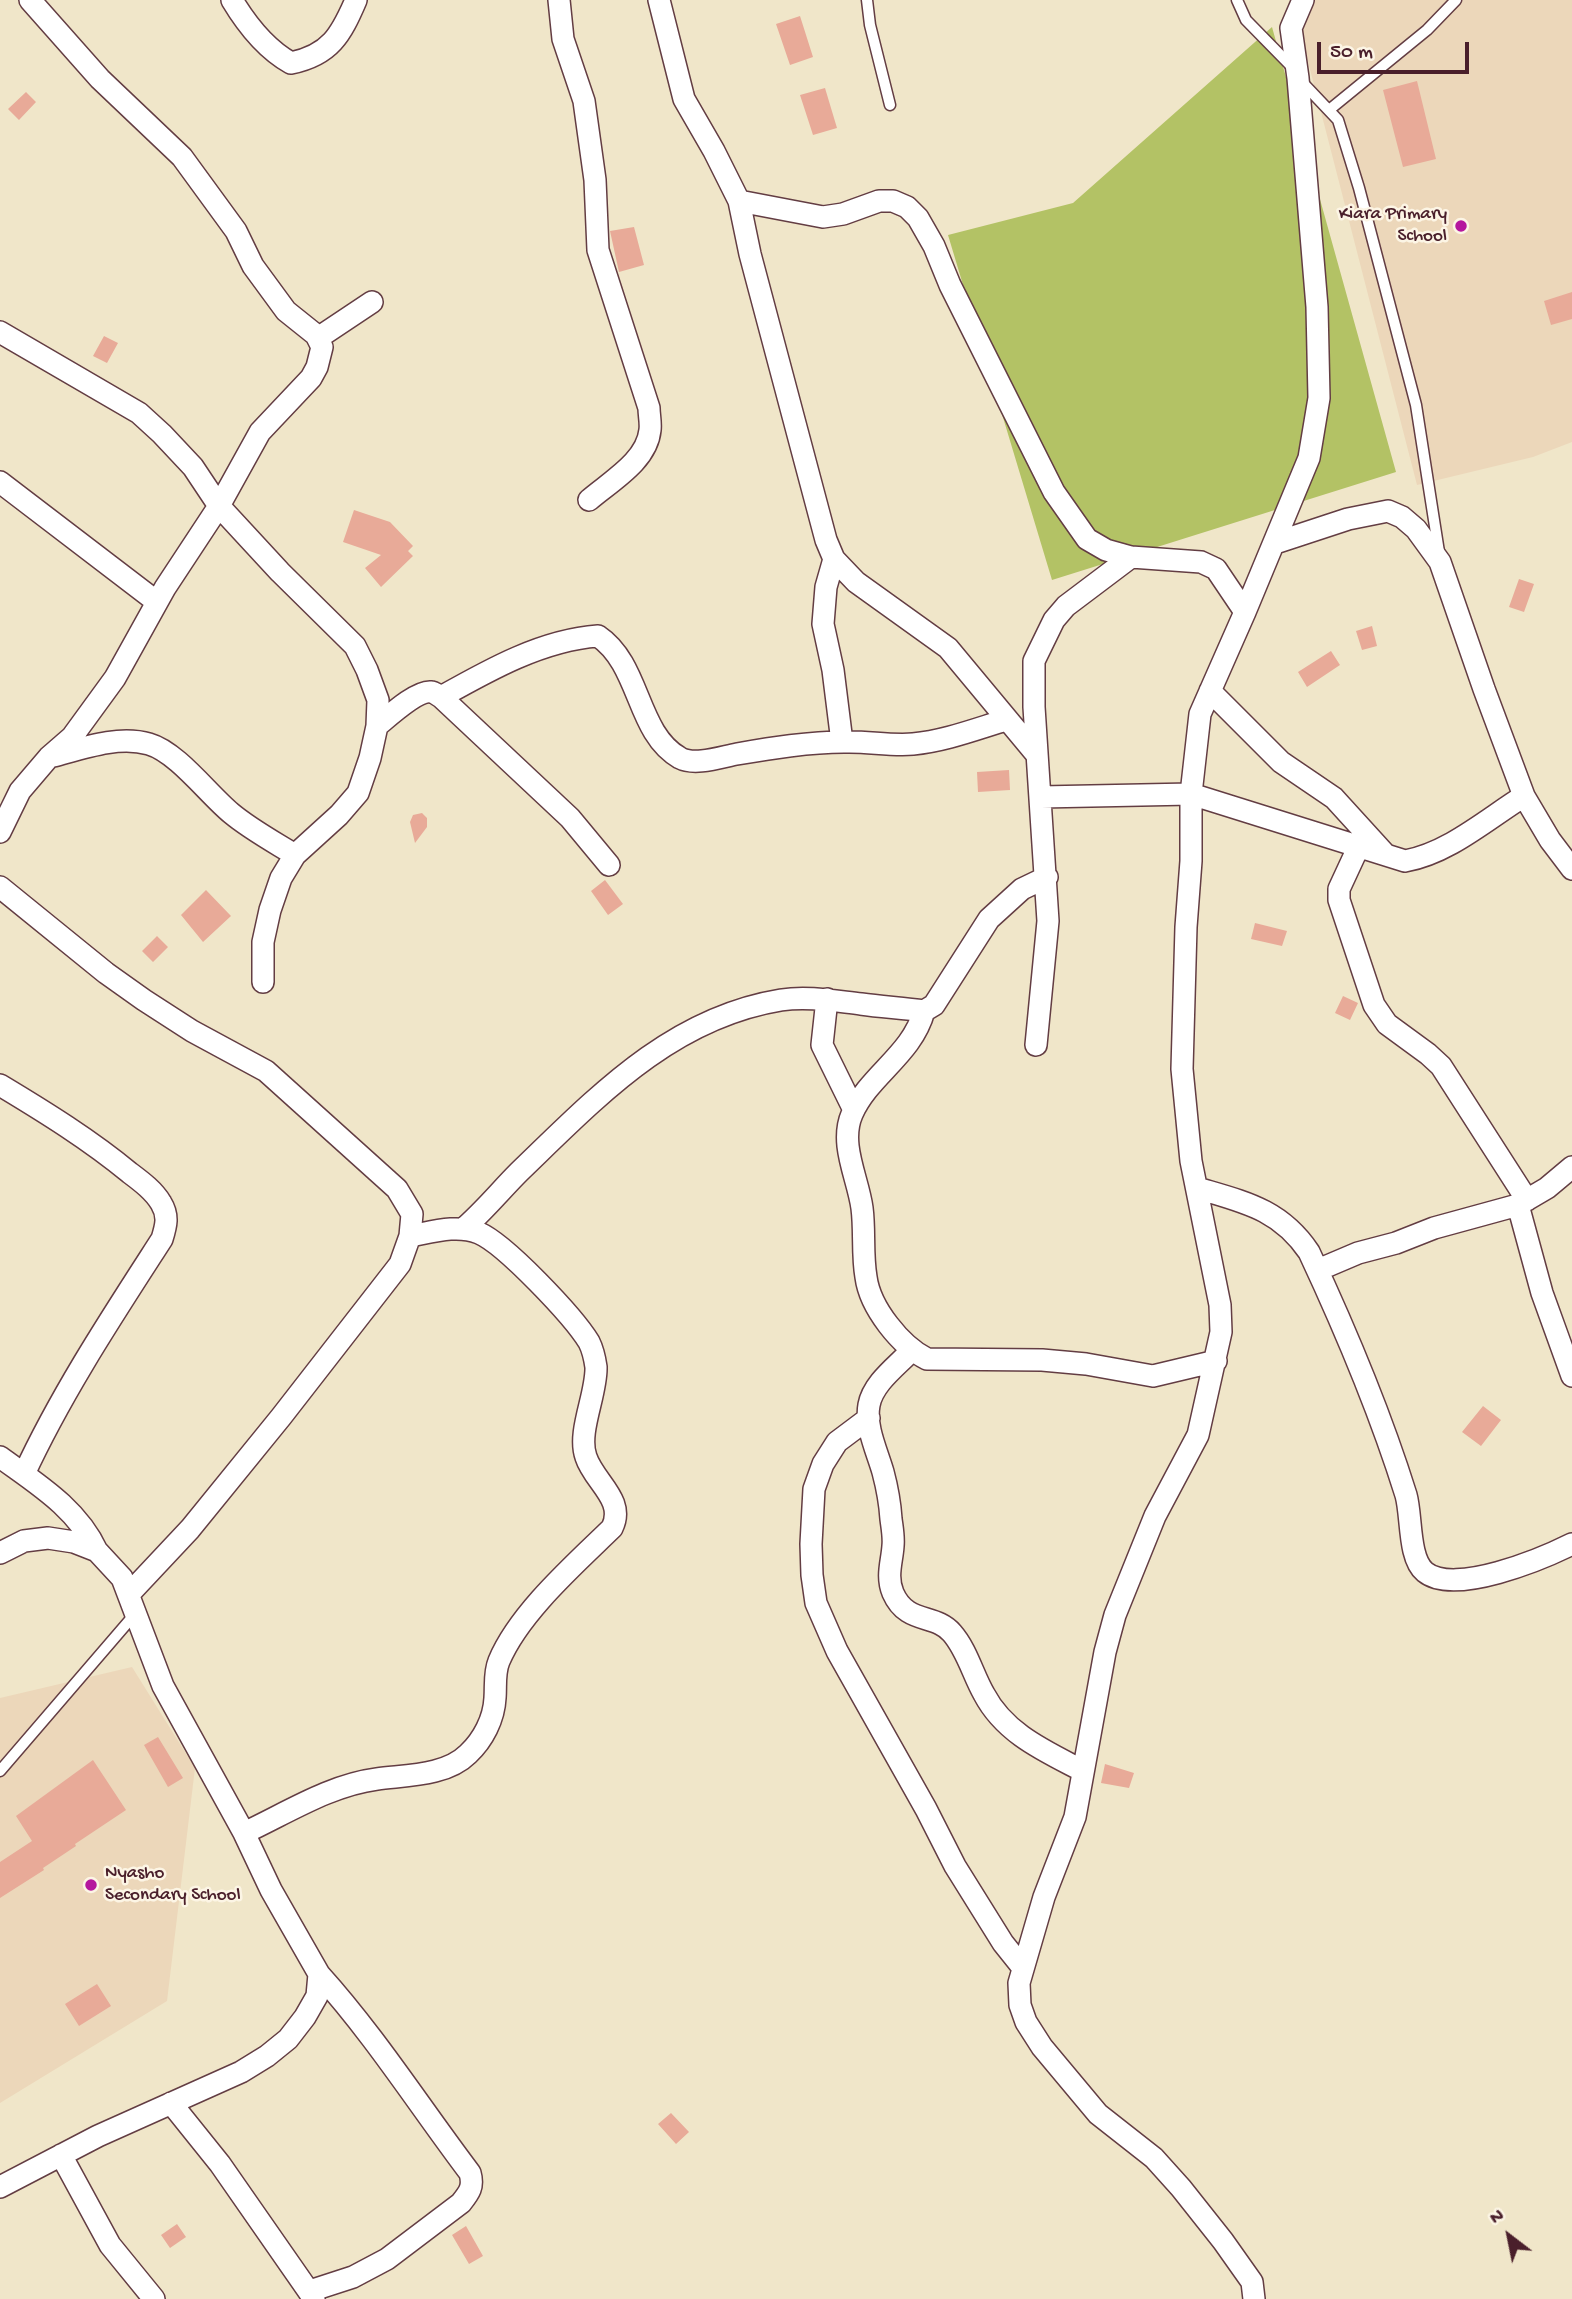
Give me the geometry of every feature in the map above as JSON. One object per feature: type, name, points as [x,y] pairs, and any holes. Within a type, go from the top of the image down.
[{"type":"street","points":[[0,832],[20,791],[95,709],[157,602],[219,506],[260,432],[311,378],[322,347],[316,335],[286,311],[269,289],[253,267],[236,230],[182,157],[100,79],[30,0]]},
{"type":"street","points":[[232,0],[274,54],[291,63],[320,54],[335,40],[344,28],[356,0]]},
{"type":"street","points":[[559,0],[563,39],[584,101],[595,180],[598,250],[649,408],[651,428],[647,445],[631,464],[589,500]]},
{"type":"street","points":[[659,0],[684,99],[739,201],[750,254],[822,528],[834,559],[856,582],[948,648],[1037,755]]},
{"type":"street","points":[[1254,2299],[1252,2283],[1181,2188],[1154,2158],[1098,2114],[1042,2047],[1026,2022],[1020,2005],[1019,1983],[1044,1897],[1074,1817],[1105,1652],[1115,1615],[1155,1516],[1198,1435],[1221,1332],[1220,1305],[1191,1161],[1182,1069],[1186,927],[1191,861],[1191,794],[1200,714],[1309,458],[1319,398],[1317,307],[1291,28],[1303,0]]},
{"type":"street","points":[[739,201],[823,216],[843,214],[879,201],[893,201],[908,208],[918,218],[934,246],[950,285],[1054,492],[1087,540],[1106,550],[1131,557],[1201,562],[1216,569],[1245,612]]},
{"type":"street","points":[[320,341],[321,336],[372,302]]},
{"type":"street","points":[[0,332],[139,414],[183,454],[219,506],[280,572],[355,646],[379,700],[370,758],[358,793],[339,815],[295,855],[281,878],[263,942],[263,982]]},
{"type":"street","points":[[0,482],[157,602]]},
{"type":"street","points":[[1275,543],[1348,519],[1388,511],[1402,517],[1416,530],[1440,562],[1524,796],[1550,840],[1572,869]]},
{"type":"street","points":[[1036,1045],[1048,921],[1034,661],[1054,620],[1066,606],[1131,557]]},
{"type":"street","points":[[834,559],[826,587],[823,624],[833,670],[842,742]]},
{"type":"street","points":[[442,697],[496,667],[534,652],[564,642],[598,636],[617,652],[637,690],[645,714],[663,744],[680,758],[693,762],[758,750],[842,742],[913,744],[961,734],[1006,720]]},
{"type":"street","points":[[1210,691],[1281,762],[1334,798],[1387,856]]},
{"type":"street","points":[[377,726],[423,694],[431,692],[442,697],[570,818],[609,865]]},
{"type":"street","points":[[50,758],[108,743],[131,741],[149,744],[169,753],[235,816],[295,855]]},
{"type":"street","points":[[1041,797],[1191,794],[1405,861],[1423,858],[1446,846],[1524,796]]},
{"type":"street","points":[[1358,848],[1339,889],[1339,900],[1374,1005],[1387,1024],[1441,1066],[1523,1202],[1542,1293],[1572,1376]]},
{"type":"street","points":[[463,1229],[583,1110],[653,1053],[701,1024],[734,1011],[783,1000],[827,999],[924,1011],[934,1005],[989,919],[1022,889],[1047,877]]},
{"type":"street","points":[[0,887],[106,973],[144,1000],[192,1031],[266,1071],[397,1189],[412,1214],[410,1236],[400,1264],[132,1604]]},
{"type":"street","points":[[827,999],[822,1045],[854,1110]]},
{"type":"street","points":[[924,1011],[920,1028],[912,1041],[854,1110],[847,1137],[862,1207],[866,1278],[871,1295],[891,1328],[911,1351],[927,1360],[1042,1360],[1086,1364],[1153,1376],[1216,1361]]},
{"type":"street","points":[[0,1085],[89,1142],[133,1175],[152,1191],[162,1204],[168,1220],[162,1239],[43,1434],[24,1474]]},
{"type":"street","points":[[1318,1270],[1358,1253],[1523,1202],[1547,1188],[1572,1167]]},
{"type":"street","points":[[1197,1188],[1258,1206],[1279,1219],[1300,1239],[1318,1270],[1399,1471],[1408,1502],[1415,1555],[1424,1571],[1439,1579],[1464,1580],[1510,1570],[1572,1544]]},
{"type":"street","points":[[244,1833],[330,1791],[374,1779],[436,1770],[467,1756],[492,1719],[495,1675],[509,1642],[523,1620],[612,1528],[617,1517],[615,1507],[585,1457],[596,1368],[590,1344],[555,1302],[494,1241],[477,1232],[463,1229],[446,1229],[410,1236]]},
{"type":"street","points":[[911,1351],[877,1387],[869,1404],[875,1451],[886,1484],[891,1519],[893,1545],[888,1565],[893,1593],[902,1608],[950,1630],[985,1697],[1009,1728],[1083,1771]]},
{"type":"street","points":[[869,1418],[837,1442],[823,1464],[814,1489],[811,1544],[816,1603],[837,1651],[955,1866],[1003,1943],[1023,1968]]},
{"type":"street","points":[[0,1457],[66,1507],[90,1535],[97,1551],[122,1578],[163,1686],[244,1833],[271,1890],[319,1974],[349,2007],[470,2173],[471,2191],[461,2203],[387,2259],[312,2295],[220,2164],[171,2103]]},
{"type":"street","points":[[0,1553],[24,1541],[48,1538],[74,1542],[97,1551]]},
{"type":"street","points":[[0,2187],[61,2155],[241,2072],[288,2039],[305,2018],[317,1996],[319,1974]]},
{"type":"street","points":[[61,2155],[110,2245],[154,2299]]},
{"type":"lane","points":[[867,0],[870,26],[890,105]]},
{"type":"lane","points":[[1237,0],[1247,20],[1338,120],[1356,177],[1416,405],[1440,562]]},
{"type":"lane","points":[[1329,110],[1427,30],[1456,0]]},
{"type":"lane","points":[[0,1771],[132,1604]]},
{"type":"shaded area","name":"Kiara Primary School","points":[[1314,0],[1572,0],[1572,442],[1533,457],[1417,485],[1295,11]]},
{"type":"shaded area","name":"Nyasho Secondary School","points":[[132,1667],[195,1768],[167,2001],[0,2103],[0,1698]]},
{"type":"green space","points":[[1272,27],[1396,472],[1052,580],[948,235],[1073,203]]},
{"type":"building","points":[[800,16],[813,57],[790,65],[776,24]]},
{"type":"building","points":[[1417,81],[1436,159],[1403,167],[1383,90]]},
{"type":"building","points":[[825,88],[837,128],[813,135],[800,95]]},
{"type":"building","points":[[26,92],[36,102],[19,120],[8,109]]},
{"type":"building","points":[[634,227],[644,265],[619,272],[610,231]]},
{"type":"building","points":[[1572,292],[1572,319],[1551,325],[1544,301]]},
{"type":"building","points":[[104,336],[118,343],[107,363],[93,356]]},
{"type":"building","points":[[354,510],[390,522],[413,546],[408,551],[413,556],[381,587],[365,568],[381,555],[343,542]]},
{"type":"building","points":[[1519,579],[1534,584],[1524,612],[1509,607]]},
{"type":"building","points":[[1372,626],[1377,646],[1362,650],[1356,631]]},
{"type":"building","points":[[1331,651],[1340,665],[1307,687],[1298,672]]},
{"type":"building","points":[[1009,770],[1010,790],[978,792],[977,772]]},
{"type":"building","points":[[422,813],[427,818],[427,827],[415,843],[410,822],[413,815]]},
{"type":"building","points":[[605,880],[623,904],[608,915],[591,891]]},
{"type":"building","points":[[206,890],[231,916],[203,942],[181,915]]},
{"type":"building","points":[[1255,923],[1287,931],[1282,946],[1251,939]]},
{"type":"building","points":[[157,936],[168,947],[153,962],[142,951]]},
{"type":"building","points":[[1343,996],[1358,1003],[1350,1020],[1335,1013]]},
{"type":"building","points":[[1483,1406],[1501,1420],[1481,1446],[1462,1432]]},
{"type":"building","points":[[158,1737],[183,1778],[168,1787],[144,1745]]},
{"type":"building","points":[[93,1760],[126,1810],[75,1844],[76,1846],[43,1868],[44,1870],[0,1898],[0,1862],[32,1841],[16,1816]]},
{"type":"building","points":[[1105,1764],[1134,1773],[1129,1788],[1101,1783]]},
{"type":"building","points":[[97,1984],[111,2006],[79,2026],[65,2004]]},
{"type":"building","points":[[671,2113],[689,2132],[676,2144],[658,2124]]},
{"type":"building","points":[[177,2224],[186,2237],[170,2248],[161,2235]]},
{"type":"building","points":[[466,2226],[483,2256],[469,2264],[452,2235]]},
{"type":"place","name":"Kiara Primary School","points":[[1461,226]]},
{"type":"place","name":"Nyasho Secondary School","points":[[91,1885]]}]
